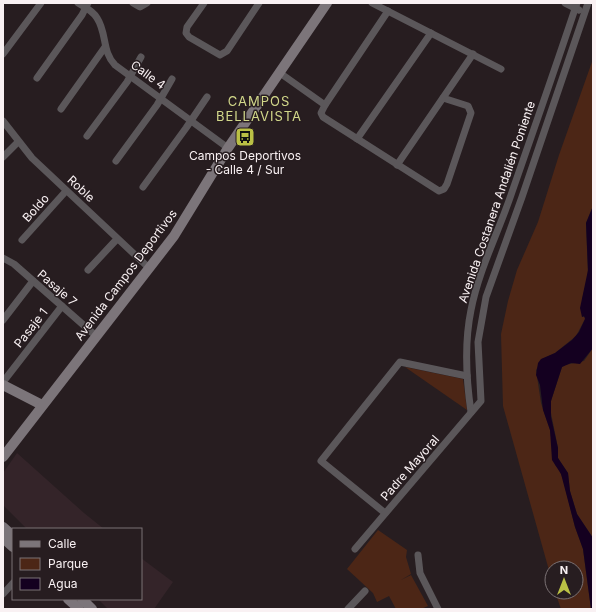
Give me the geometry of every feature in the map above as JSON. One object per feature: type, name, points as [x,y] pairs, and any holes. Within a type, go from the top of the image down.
[{"type":"street","points":[[3,54],[41,3]]},
{"type":"street","name":"Calle 4","points":[[78,3],[86,5],[100,23],[105,47],[112,62],[228,148]]},
{"type":"street","points":[[133,3],[140,7],[147,3]]},
{"type":"street","points":[[204,3],[187,27],[186,33],[189,38],[220,55],[227,51],[259,3]]},
{"type":"street","name":"Avenida Campos Deportivos","points":[[3,457],[181,226],[228,148],[327,3]]},
{"type":"street","points":[[372,3],[501,69]]},
{"type":"street","points":[[565,3],[577,5],[586,12]]},
{"type":"street","name":"Avenida Costanera Andalién Poniente","points":[[481,401],[478,342],[486,297],[522,197],[588,3]]},
{"type":"street","points":[[37,78],[86,5]]},
{"type":"street","name":"Avenida Costanera Andalién Poniente","points":[[471,412],[467,376],[467,340],[474,296],[505,214],[577,5]]},
{"type":"street","points":[[388,11],[325,105],[321,113],[324,119],[437,190],[442,190],[446,186],[471,111],[468,106],[443,98]]},
{"type":"street","points":[[357,139],[430,33]]},
{"type":"street","points":[[61,109],[105,47]]},
{"type":"street","points":[[398,165],[473,54]]},
{"type":"street","points":[[87,136],[130,76],[141,57]]},
{"type":"street","points":[[280,73],[325,105]]},
{"type":"street","points":[[116,161],[172,79]]},
{"type":"street","points":[[143,187],[207,97]]},
{"type":"street","name":"Roble","points":[[3,121],[32,158],[149,268]]},
{"type":"street","points":[[3,157],[18,142]]},
{"type":"street","name":"Boldo","points":[[22,240],[66,191]]},
{"type":"street","points":[[88,270],[117,239]]},
{"type":"street","name":"Pasaje 7","points":[[3,258],[11,262],[96,336]]},
{"type":"street","points":[[3,320],[33,281]]},
{"type":"street","name":"Pasaje 1","points":[[3,382],[62,306]]},
{"type":"street","points":[[385,513],[321,461],[400,362],[467,376]]},
{"type":"street","points":[[3,385],[42,405]]},
{"type":"street","name":"Padre Mayoral","points":[[355,549],[481,401]]},
{"type":"street","points":[[3,527],[12,535]]},
{"type":"street","points":[[3,538],[12,546]]},
{"type":"street","points":[[418,555],[420,573],[438,609]]},
{"type":"street","points":[[3,594],[12,584]]},
{"type":"street","points":[[348,609],[365,591]]},
{"type":"street","points":[[69,600],[79,609]]},
{"type":"street","points":[[83,600],[92,609]]},
{"type":"shaded area","points":[[17,453],[103,528],[26,528],[3,505],[3,473]]},
{"type":"shaded area","points":[[142,559],[173,582],[154,609],[108,609],[99,600],[142,600]]},
{"type":"green space","points":[[593,59],[593,206],[586,223],[588,276],[582,300],[582,317],[586,317],[576,336],[555,353],[542,359],[536,370],[541,403],[550,430],[555,465],[559,469],[563,479],[575,527],[583,549],[591,609],[561,609],[558,600],[584,600],[584,560],[546,560],[503,406],[501,334],[508,301],[517,270],[538,222],[559,155]]},
{"type":"green space","points":[[593,348],[593,538],[577,514],[570,491],[568,473],[558,458],[558,448],[551,413],[551,401],[562,367],[584,361]]},
{"type":"green space","points":[[405,367],[463,379],[467,410]]},
{"type":"green space","points":[[378,530],[407,550],[406,557],[411,574],[401,580],[411,575],[428,606],[421,609],[396,609],[389,596],[377,602],[373,593],[347,569]]},
{"type":"water","points":[[593,206],[593,348],[580,364],[571,363],[562,367],[551,401],[551,417],[558,448],[558,458],[568,473],[570,491],[577,514],[593,538],[593,609],[591,609],[583,549],[575,527],[561,474],[552,460],[550,430],[543,410],[540,385],[536,375],[538,363],[541,359],[555,353],[572,340],[579,332],[585,319],[584,316],[582,317],[580,308],[588,270],[586,223]]},
{"type":"place","name":"Campos Deportivos - Calle 4 / Sur","points":[[245,137]]},
{"type":"district","name":"CAMPOS BELLAVISTA","points":[[259,108]]}]
